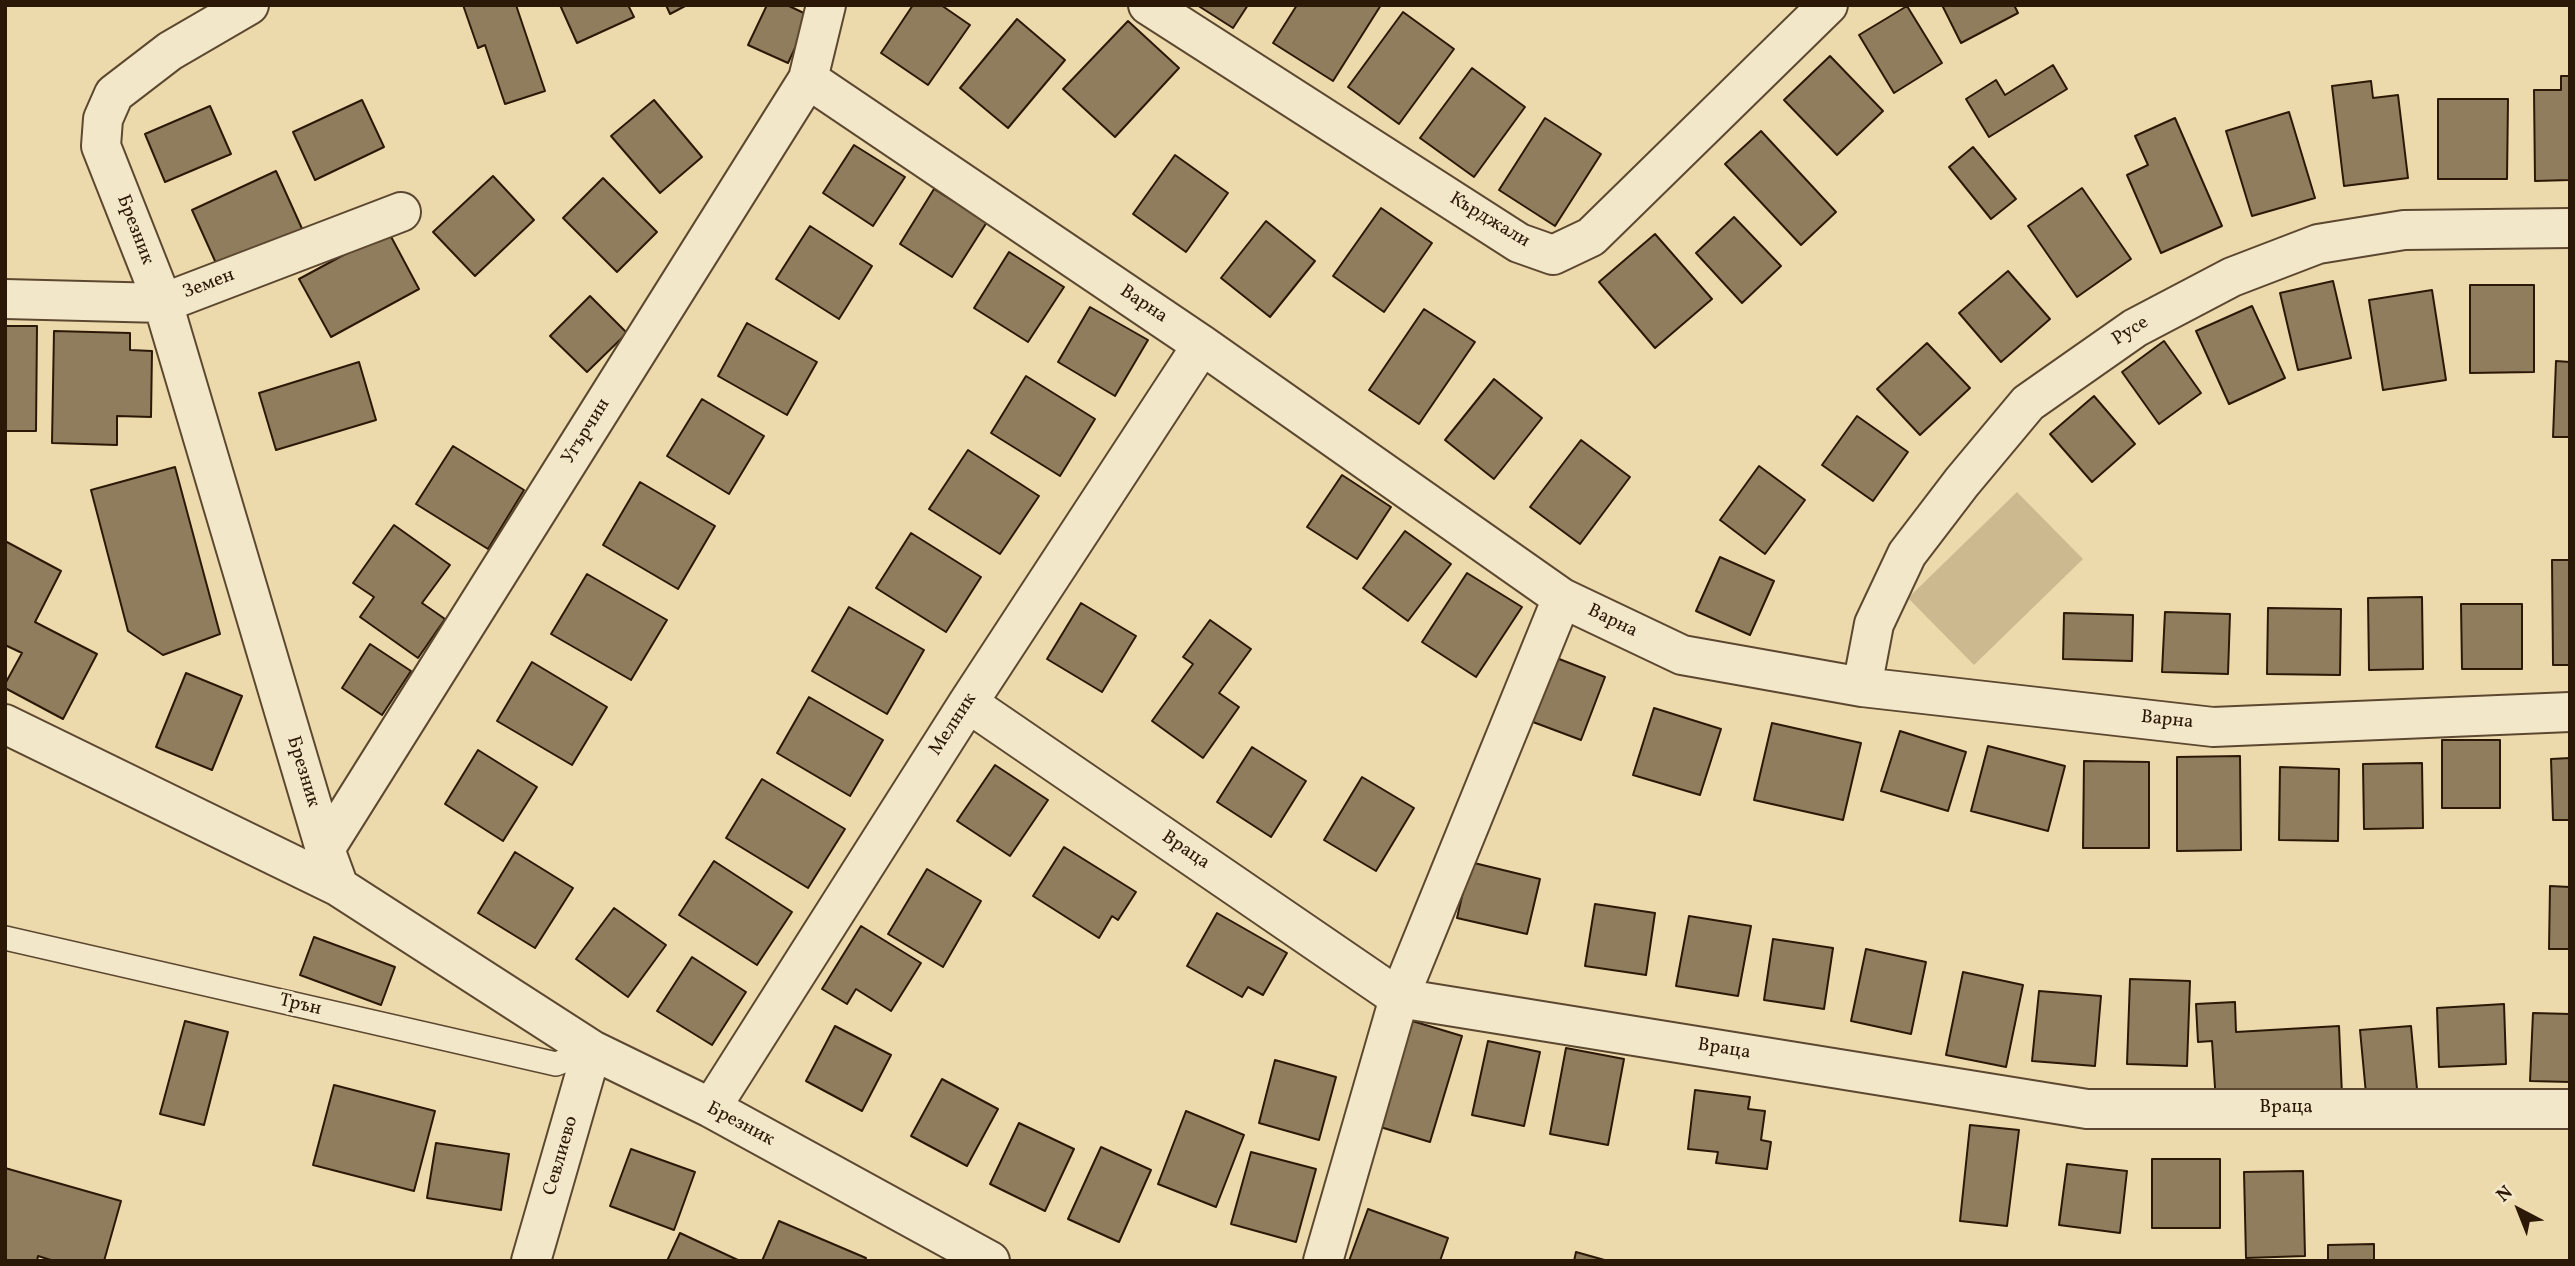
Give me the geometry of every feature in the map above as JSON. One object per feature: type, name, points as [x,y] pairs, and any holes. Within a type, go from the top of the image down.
[{"type":"street","name":"Брезник","points":[[248,5],[170,51],[114,94],[103,119],[102,146],[163,303],[325,849],[339,887],[592,1051],[711,1108],[987,1260]]},
{"type":"street","name":"Угърчин","points":[[325,849],[808,79],[826,5]]},
{"type":"street","name":"Кърджали","points":[[1148,5],[1519,243],[1553,255],[1591,237],[1828,5]]},
{"type":"street","name":"Варна","points":[[808,79],[1202,345],[1562,598],[1682,655],[1862,687],[2213,727],[2570,712]]},
{"type":"street","name":"Земен","points":[[5,299],[163,303],[401,212]]},
{"type":"street","name":"Русе","points":[[1862,687],[1874,624],[1885,601],[1908,554],[1962,482],[2028,403],[2135,328],[2232,277],[2318,244],[2404,230],[2570,228]]},
{"type":"street","name":"Мелник","points":[[711,1108],[968,703],[1202,345]]},
{"type":"street","points":[[1323,1261],[1399,998],[1562,598]]},
{"type":"street","name":"Враца","points":[[968,703],[1399,998],[2087,1109],[2570,1110]]},
{"type":"street","points":[[5,724],[339,887]]},
{"type":"street","name":"Севлиево","points":[[531,1261],[592,1051]]},
{"type":"lane","name":"Трън","points":[[5,938],[556,1065],[592,1051]]},
{"type":"shaded area","points":[[2017,492],[2083,559],[1974,665],[1908,598]]},
{"type":"building","points":[[463,5],[516,5],[545,91],[505,104],[485,45],[478,48]]},
{"type":"building","points":[[560,5],[628,5],[634,17],[577,43]]},
{"type":"building","points":[[666,5],[687,5],[670,14]]},
{"type":"building","points":[[767,5],[787,5],[810,16],[788,63],[748,45]]},
{"type":"building","points":[[913,5],[941,5],[970,25],[928,85],[881,53]]},
{"type":"building","points":[[1197,5],[1248,5],[1233,28]]},
{"type":"building","points":[[1297,5],[1381,5],[1333,81],[1273,43]]},
{"type":"building","points":[[1942,5],[2014,5],[2018,13],[1961,43]]},
{"type":"building","points":[[1907,6],[1942,63],[1894,93],[1859,35]]},
{"type":"building","points":[[1403,12],[1454,49],[1399,124],[1348,87]]},
{"type":"building","points":[[1017,19],[1065,60],[1008,128],[960,88]]},
{"type":"building","points":[[1128,21],[1179,68],[1115,137],[1063,89]]},
{"type":"building","points":[[1830,56],[1883,111],[1837,155],[1784,100]]},
{"type":"building","points":[[2053,65],[2067,89],[1989,137],[1966,99],[1996,80],[2005,95]]},
{"type":"building","points":[[1472,68],[1525,107],[1474,177],[1420,138]]},
{"type":"building","points":[[2561,76],[2570,76],[2570,180],[2535,181],[2534,90],[2561,90]]},
{"type":"building","points":[[2371,81],[2373,98],[2398,95],[2408,178],[2344,186],[2332,86]]},
{"type":"building","points":[[2438,99],[2508,99],[2507,179],[2438,179]]},
{"type":"building","points":[[362,100],[384,147],[315,180],[293,132]]},
{"type":"building","points":[[654,100],[702,157],[660,193],[611,136]]},
{"type":"building","points":[[210,106],[231,154],[165,182],[145,134]]},
{"type":"building","points":[[2289,112],[2315,198],[2252,216],[2226,131]]},
{"type":"building","points":[[1545,118],[1601,154],[1555,226],[1499,190]]},
{"type":"building","points":[[2175,118],[2222,226],[2161,253],[2127,175],[2148,165],[2135,136]]},
{"type":"building","points":[[1761,131],[1836,212],[1801,245],[1725,164]]},
{"type":"building","points":[[854,145],[905,177],[873,226],[823,193]]},
{"type":"building","points":[[1973,147],[2016,199],[1991,219],[1949,167]]},
{"type":"building","points":[[1175,155],[1228,193],[1186,252],[1133,214]]},
{"type":"building","points":[[276,171],[304,233],[220,272],[192,210]]},
{"type":"building","points":[[493,176],[534,220],[475,276],[433,232]]},
{"type":"building","points":[[603,178],[657,232],[617,272],[563,218]]},
{"type":"building","points":[[2082,188],[2131,259],[2077,297],[2028,226]]},
{"type":"building","points":[[934,189],[987,222],[952,277],[900,244]]},
{"type":"building","points":[[1381,208],[1432,243],[1384,312],[1333,276]]},
{"type":"building","points":[[1734,217],[1781,266],[1742,303],[1696,253]]},
{"type":"building","points":[[1266,221],[1315,261],[1270,317],[1221,278]]},
{"type":"building","points":[[810,226],[872,266],[839,319],[776,279]]},
{"type":"building","points":[[388,231],[419,289],[331,337],[299,279]]},
{"type":"building","points":[[1655,234],[1712,299],[1655,348],[1599,282]]},
{"type":"building","points":[[1009,252],[1064,287],[1028,342],[974,308]]},
{"type":"building","points":[[2008,271],[2050,319],[2001,362],[1959,313]]},
{"type":"building","points":[[2333,281],[2351,358],[2298,370],[2280,293]]},
{"type":"building","points":[[2470,285],[2534,285],[2534,372],[2470,373]]},
{"type":"building","points":[[2432,290],[2446,380],[2383,390],[2369,300]]},
{"type":"building","points":[[590,296],[627,333],[587,372],[550,336]]},
{"type":"building","points":[[2252,306],[2285,378],[2229,404],[2196,331]]},
{"type":"building","points":[[1090,307],[1148,340],[1115,396],[1058,362]]},
{"type":"building","points":[[1424,309],[1475,342],[1419,424],[1369,390]]},
{"type":"building","points":[[747,323],[817,362],[787,415],[718,376]]},
{"type":"building","points":[[5,326],[37,326],[36,431],[5,431]]},
{"type":"building","points":[[54,331],[130,333],[130,350],[152,351],[151,417],[117,416],[117,445],[52,443]]},
{"type":"building","points":[[2164,341],[2201,393],[2159,424],[2122,372]]},
{"type":"building","points":[[1927,343],[1970,388],[1920,435],[1877,389]]},
{"type":"building","points":[[2556,361],[2570,362],[2570,437],[2553,437]]},
{"type":"building","points":[[359,362],[376,420],[276,450],[259,393]]},
{"type":"building","points":[[1026,376],[1095,419],[1060,476],[991,433]]},
{"type":"building","points":[[1494,379],[1542,418],[1494,479],[1445,440]]},
{"type":"building","points":[[2094,396],[2135,444],[2092,482],[2050,434]]},
{"type":"building","points":[[702,399],[764,436],[729,494],[667,456]]},
{"type":"building","points":[[1857,416],[1908,452],[1873,501],[1822,465]]},
{"type":"building","points":[[1581,440],[1630,477],[1580,544],[1530,507]]},
{"type":"building","points":[[453,446],[524,490],[488,549],[416,504]]},
{"type":"building","points":[[968,450],[1039,496],[1000,554],[929,509]]},
{"type":"building","points":[[1759,466],[1805,500],[1765,554],[1720,520]]},
{"type":"building","points":[[175,467],[220,634],[163,655],[128,631],[91,490]]},
{"type":"building","points":[[1342,475],[1391,507],[1357,559],[1307,527]]},
{"type":"building","points":[[640,482],[715,526],[678,589],[603,545]]},
{"type":"building","points":[[394,525],[450,565],[422,603],[445,619],[418,658],[360,617],[374,597],[353,583]]},
{"type":"building","points":[[1405,531],[1451,564],[1408,621],[1363,588]]},
{"type":"building","points":[[911,533],[981,577],[946,632],[876,588]]},
{"type":"building","points":[[5,541],[61,571],[35,622],[97,654],[63,719],[5,688],[22,653],[5,645]]},
{"type":"building","points":[[1720,557],[1774,581],[1750,635],[1696,611]]},
{"type":"building","points":[[2552,560],[2570,560],[2570,665],[2553,665]]},
{"type":"building","points":[[1467,573],[1522,607],[1476,677],[1422,642]]},
{"type":"building","points":[[587,574],[667,620],[631,680],[551,634]]},
{"type":"building","points":[[2422,597],[2423,669],[2369,670],[2368,598]]},
{"type":"building","points":[[1081,603],[1136,636],[1102,692],[1047,659]]},
{"type":"building","points":[[2461,604],[2522,604],[2522,669],[2462,669]]},
{"type":"building","points":[[849,607],[924,650],[887,714],[812,671]]},
{"type":"building","points":[[2268,608],[2341,609],[2340,675],[2267,674]]},
{"type":"building","points":[[2165,612],[2230,614],[2228,674],[2162,672]]},
{"type":"building","points":[[2064,613],[2133,615],[2132,661],[2063,659]]},
{"type":"building","points":[[1210,620],[1251,649],[1219,693],[1239,707],[1203,758],[1152,721],[1193,664],[1183,657]]},
{"type":"building","points":[[370,644],[411,671],[382,715],[342,688]]},
{"type":"building","points":[[1549,655],[1605,677],[1581,740],[1525,719]]},
{"type":"building","points":[[532,662],[607,707],[572,765],[497,721]]},
{"type":"building","points":[[186,673],[242,696],[212,770],[156,747]]},
{"type":"building","points":[[809,697],[883,740],[850,796],[777,753]]},
{"type":"building","points":[[1654,708],[1721,729],[1700,795],[1633,775]]},
{"type":"building","points":[[1772,723],[1861,743],[1843,820],[1754,800]]},
{"type":"building","points":[[1900,731],[1966,752],[1948,811],[1881,791]]},
{"type":"building","points":[[2442,740],[2500,740],[2500,808],[2442,808]]},
{"type":"building","points":[[1988,746],[2065,766],[2048,831],[1971,811]]},
{"type":"building","points":[[1252,747],[1306,781],[1271,837],[1217,802]]},
{"type":"building","points":[[478,750],[537,787],[503,841],[445,804]]},
{"type":"building","points":[[2240,756],[2241,850],[2177,851],[2177,757]]},
{"type":"building","points":[[2570,758],[2570,820],[2553,820],[2551,759]]},
{"type":"building","points":[[2084,761],[2149,762],[2149,848],[2083,848]]},
{"type":"building","points":[[2422,763],[2423,828],[2364,829],[2363,764]]},
{"type":"building","points":[[995,765],[1048,800],[1010,856],[957,821]]},
{"type":"building","points":[[2280,767],[2339,769],[2338,841],[2279,840]]},
{"type":"building","points":[[1362,777],[1414,808],[1376,871],[1324,840]]},
{"type":"building","points":[[762,779],[845,829],[808,888],[726,838]]},
{"type":"building","points":[[1064,847],[1136,892],[1118,920],[1112,916],[1099,938],[1033,896]]},
{"type":"building","points":[[515,852],[573,888],[535,948],[478,913]]},
{"type":"building","points":[[714,861],[792,912],[757,965],[679,915]]},
{"type":"building","points":[[1470,862],[1540,879],[1527,934],[1457,918]]},
{"type":"building","points":[[927,869],[981,901],[943,967],[888,934]]},
{"type":"building","points":[[2550,886],[2570,887],[2570,949],[2549,949]]},
{"type":"building","points":[[1595,904],[1655,913],[1646,975],[1585,966]]},
{"type":"building","points":[[614,908],[666,945],[628,997],[576,959]]},
{"type":"building","points":[[1217,913],[1287,953],[1263,995],[1248,987],[1242,997],[1187,966]]},
{"type":"building","points":[[1689,916],[1751,926],[1738,996],[1676,986]]},
{"type":"building","points":[[861,926],[921,963],[891,1011],[856,989],[847,1004],[822,989]]},
{"type":"building","points":[[314,937],[395,967],[381,1005],[300,975]]},
{"type":"building","points":[[1773,939],[1833,948],[1824,1009],[1764,1000]]},
{"type":"building","points":[[1866,949],[1926,962],[1911,1034],[1851,1021]]},
{"type":"building","points":[[692,957],[746,992],[712,1045],[657,1011]]},
{"type":"building","points":[[1963,972],[2023,985],[2006,1067],[1946,1055]]},
{"type":"building","points":[[2130,979],[2190,981],[2187,1066],[2127,1064]]},
{"type":"building","points":[[2039,991],[2101,996],[2095,1066],[2032,1061]]},
{"type":"building","points":[[2235,1002],[2236,1032],[2339,1026],[2342,1095],[2216,1103],[2212,1041],[2198,1042],[2196,1004]]},
{"type":"building","points":[[2504,1004],[2506,1064],[2439,1067],[2437,1008]]},
{"type":"building","points":[[2533,1013],[2570,1014],[2570,1082],[2530,1081]]},
{"type":"building","points":[[1399,1017],[1462,1036],[1430,1142],[1367,1123]]},
{"type":"building","points":[[185,1021],[228,1032],[204,1125],[160,1114]]},
{"type":"building","points":[[835,1026],[891,1055],[862,1111],[806,1081]]},
{"type":"building","points":[[2411,1026],[2417,1089],[2366,1094],[2360,1030]]},
{"type":"building","points":[[1488,1041],[1540,1052],[1524,1126],[1472,1115]]},
{"type":"building","points":[[1566,1048],[1624,1059],[1608,1145],[1550,1134]]},
{"type":"building","points":[[1275,1060],[1336,1077],[1319,1140],[1259,1123]]},
{"type":"building","points":[[942,1079],[998,1109],[967,1166],[911,1136]]},
{"type":"building","points":[[334,1085],[435,1111],[414,1191],[313,1165]]},
{"type":"building","points":[[1695,1090],[1750,1097],[1748,1109],[1765,1111],[1761,1140],[1771,1142],[1767,1169],[1716,1163],[1718,1152],[1688,1149]]},
{"type":"building","points":[[1186,1111],[1244,1135],[1216,1207],[1158,1184]]},
{"type":"building","points":[[1019,1123],[1074,1149],[1045,1211],[990,1184]]},
{"type":"building","points":[[1970,1125],[2019,1130],[2007,1226],[1960,1221]]},
{"type":"building","points":[[436,1143],[509,1154],[501,1210],[427,1198]]},
{"type":"building","points":[[1101,1147],[1151,1170],[1119,1242],[1068,1219]]},
{"type":"building","points":[[631,1149],[695,1172],[674,1230],[610,1206]]},
{"type":"building","points":[[1251,1152],[1316,1169],[1296,1242],[1231,1224]]},
{"type":"building","points":[[2152,1159],[2220,1159],[2220,1228],[2152,1228]]},
{"type":"building","points":[[2067,1164],[2127,1171],[2120,1233],[2059,1225]]},
{"type":"building","points":[[5,1168],[121,1201],[104,1261],[54,1261],[38,1256],[37,1261],[5,1261]]},
{"type":"building","points":[[2303,1171],[2305,1256],[2246,1258],[2244,1172]]},
{"type":"building","points":[[1368,1209],[1448,1238],[1440,1261],[1349,1261]]},
{"type":"building","points":[[779,1221],[866,1258],[865,1261],[762,1261]]},
{"type":"building","points":[[680,1233],[740,1261],[667,1261]]},
{"type":"building","points":[[2374,1244],[2374,1261],[2328,1261],[2328,1245]]},
{"type":"building","points":[[1576,1252],[1608,1261],[1574,1261]]}]
